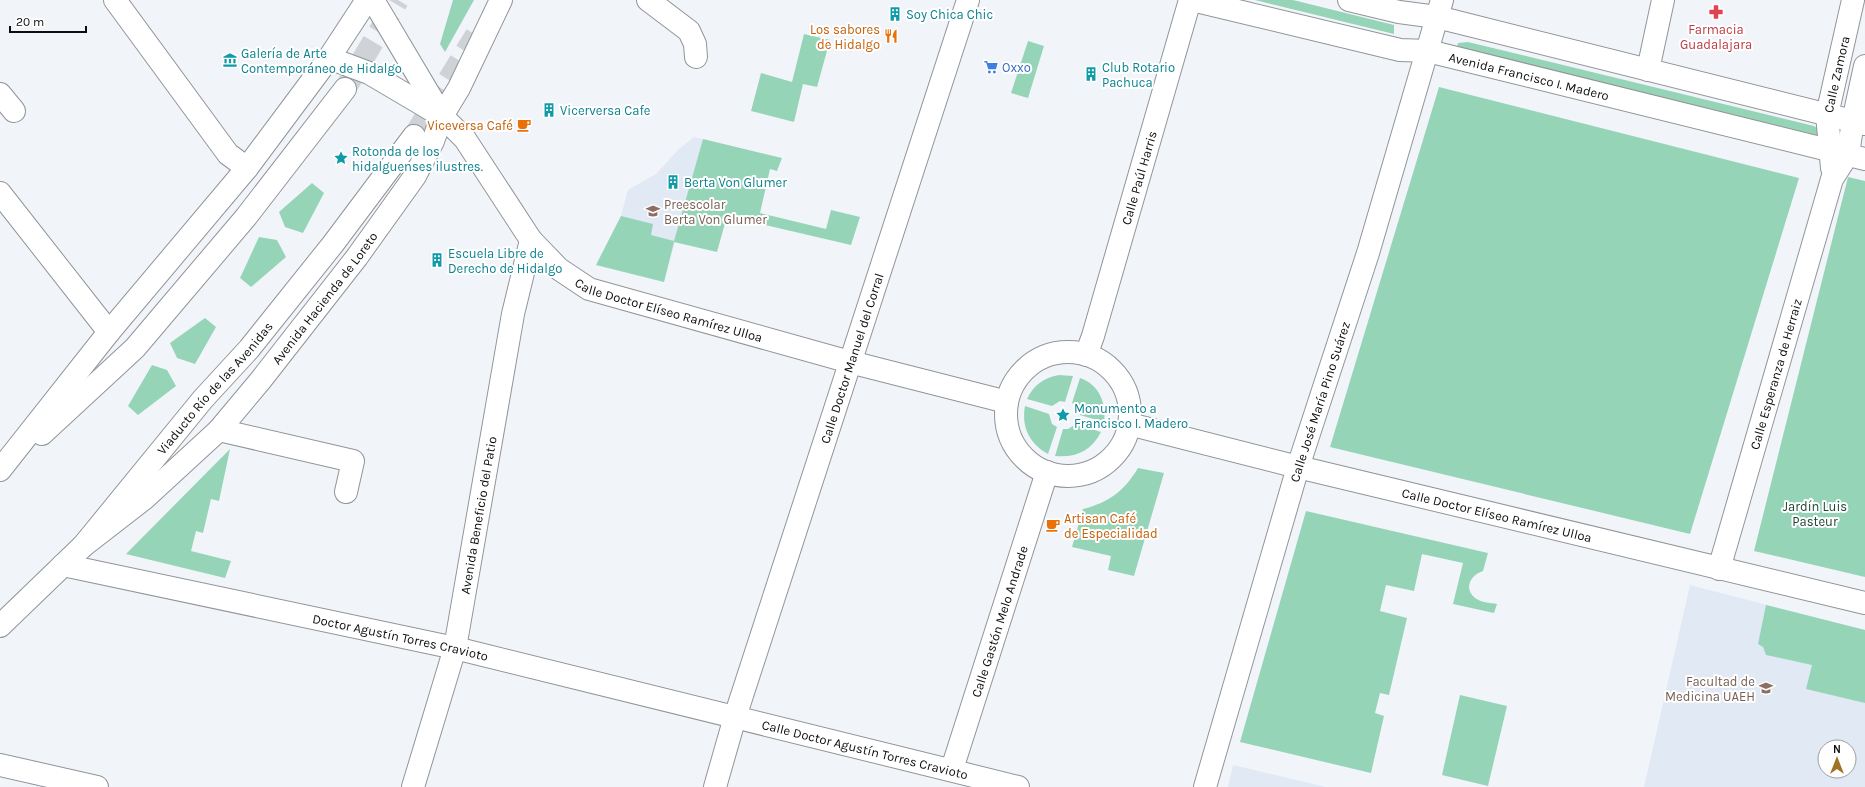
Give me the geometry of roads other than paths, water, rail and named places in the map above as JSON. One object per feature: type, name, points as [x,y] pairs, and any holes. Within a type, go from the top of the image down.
[{"type":"street","points":[[115,0],[228,154],[247,168]]},
{"type":"street","points":[[0,471],[109,332],[247,168],[329,58],[367,0]]},
{"type":"street","name":"Calle Doctor Elíseo Ramírez Ulloa","points":[[373,0],[442,116],[465,139],[531,240],[559,269],[589,289],[850,362],[1007,402]]},
{"type":"street","name":"Avenida Hacienda de Loreto","points":[[83,546],[145,498],[219,430],[260,381],[357,257],[415,176],[433,141],[442,116],[459,88],[501,0]]},
{"type":"street","points":[[648,0],[689,31],[695,44],[696,57]]},
{"type":"street","name":"Calle Doctor Manuel del Corral","points":[[715,787],[735,717],[968,0]]},
{"type":"street","name":"Avenida Francisco I. Madero","points":[[1192,0],[1400,50],[1428,51],[1848,154]]},
{"type":"street","name":"Calle Paúl Harris","points":[[1086,354],[1093,336],[1192,0]]},
{"type":"street","points":[[1349,0],[1400,12],[1439,8],[1648,70],[1859,123]]},
{"type":"street","points":[[1648,70],[1663,0]]},
{"type":"street","name":"Calle Zamora","points":[[1848,154],[1828,115],[1853,0]]},
{"type":"street","name":"Calle José María Pino Suárez","points":[[1205,787],[1298,467],[1368,253],[1428,51],[1439,8]]},
{"type":"street","points":[[329,58],[369,73],[442,116]]},
{"type":"street","name":"Calle Zamora","points":[[1848,154],[1859,123],[1865,66]]},
{"type":"street","points":[[0,471],[135,348],[246,217],[345,89]]},
{"type":"street","points":[[0,94],[14,111]]},
{"type":"street","name":"Viaducto Río de las Avenidas","points":[[0,626],[83,546],[203,399],[249,349],[314,269],[414,136]]},
{"type":"street","name":"Calle Esperanza de Herraiz","points":[[1719,568],[1832,179],[1848,154]]},
{"type":"street","points":[[0,193],[109,332]]},
{"type":"street","name":"Avenida Beneficio del Patio","points":[[413,787],[455,648],[513,314],[531,240]]},
{"type":"street","points":[[1069,352],[1086,354],[1102,362],[1115,374],[1125,389],[1130,406],[1129,424],[1124,441],[1113,456],[1099,467],[1083,474],[1065,476],[1047,472],[1027,460],[1019,452],[1010,436],[1006,419],[1007,402],[1016,380],[1023,371],[1036,361],[1052,354],[1069,352]]},
{"type":"street","name":"Calle Doctor Elíseo Ramírez Ulloa","points":[[1129,424],[1298,467],[1865,603]]},
{"type":"street","points":[[219,430],[353,461],[346,492]]},
{"type":"street","name":"Calle Gastón Melo Andrade","points":[[952,770],[1047,472]]},
{"type":"street","name":"Doctor Agustín Torres Cravioto","points":[[63,565],[455,648],[735,717]]},
{"type":"street","name":"Calle Doctor Agustín Torres Cravioto","points":[[735,717],[1018,787]]},
{"type":"street","points":[[0,765],[97,787]]},
{"type":"tunnel","points":[[345,89],[398,0]]},
{"type":"tunnel","points":[[414,136],[476,35]]},
{"type":"place","name":"Farmacia Guadalajara","points":[[1716,12]]},
{"type":"place","name":"Soy Chica Chic","points":[[895,14]]},
{"type":"place","name":"Los sabores de Hidalgo","points":[[891,36]]},
{"type":"place","name":"Galería de Arte Contemporáneo de Hidalgo","points":[[230,60]]},
{"type":"place","name":"Oxxo","points":[[991,67]]},
{"type":"place","name":"Club Rotario Pachuca","points":[[1091,74]]},
{"type":"place","name":"Vicerversa Cafe","points":[[549,110]]},
{"type":"place","name":"Viceversa Café","points":[[524,125]]},
{"type":"place","name":"Rotonda de los hidalguenses ilustres.","points":[[341,158]]},
{"type":"place","name":"Berta Von Glumer","points":[[673,182]]},
{"type":"place","name":"Preescolar Berta Von Glumer","points":[[653,211]]},
{"type":"place","name":"Escuela Libre de Derecho de Hidalgo","points":[[437,260]]},
{"type":"place","name":"Monumento a Francisco I. Madero","points":[[1063,415]]},
{"type":"place","name":"Artisan Café de Especialidad","points":[[1053,525]]},
{"type":"place","name":"Facultad de Medicina UAEH","points":[[1766,688]]},
{"type":"park label","name":"Jardín Luis Pasteur","points":[[1815,514]]}]
